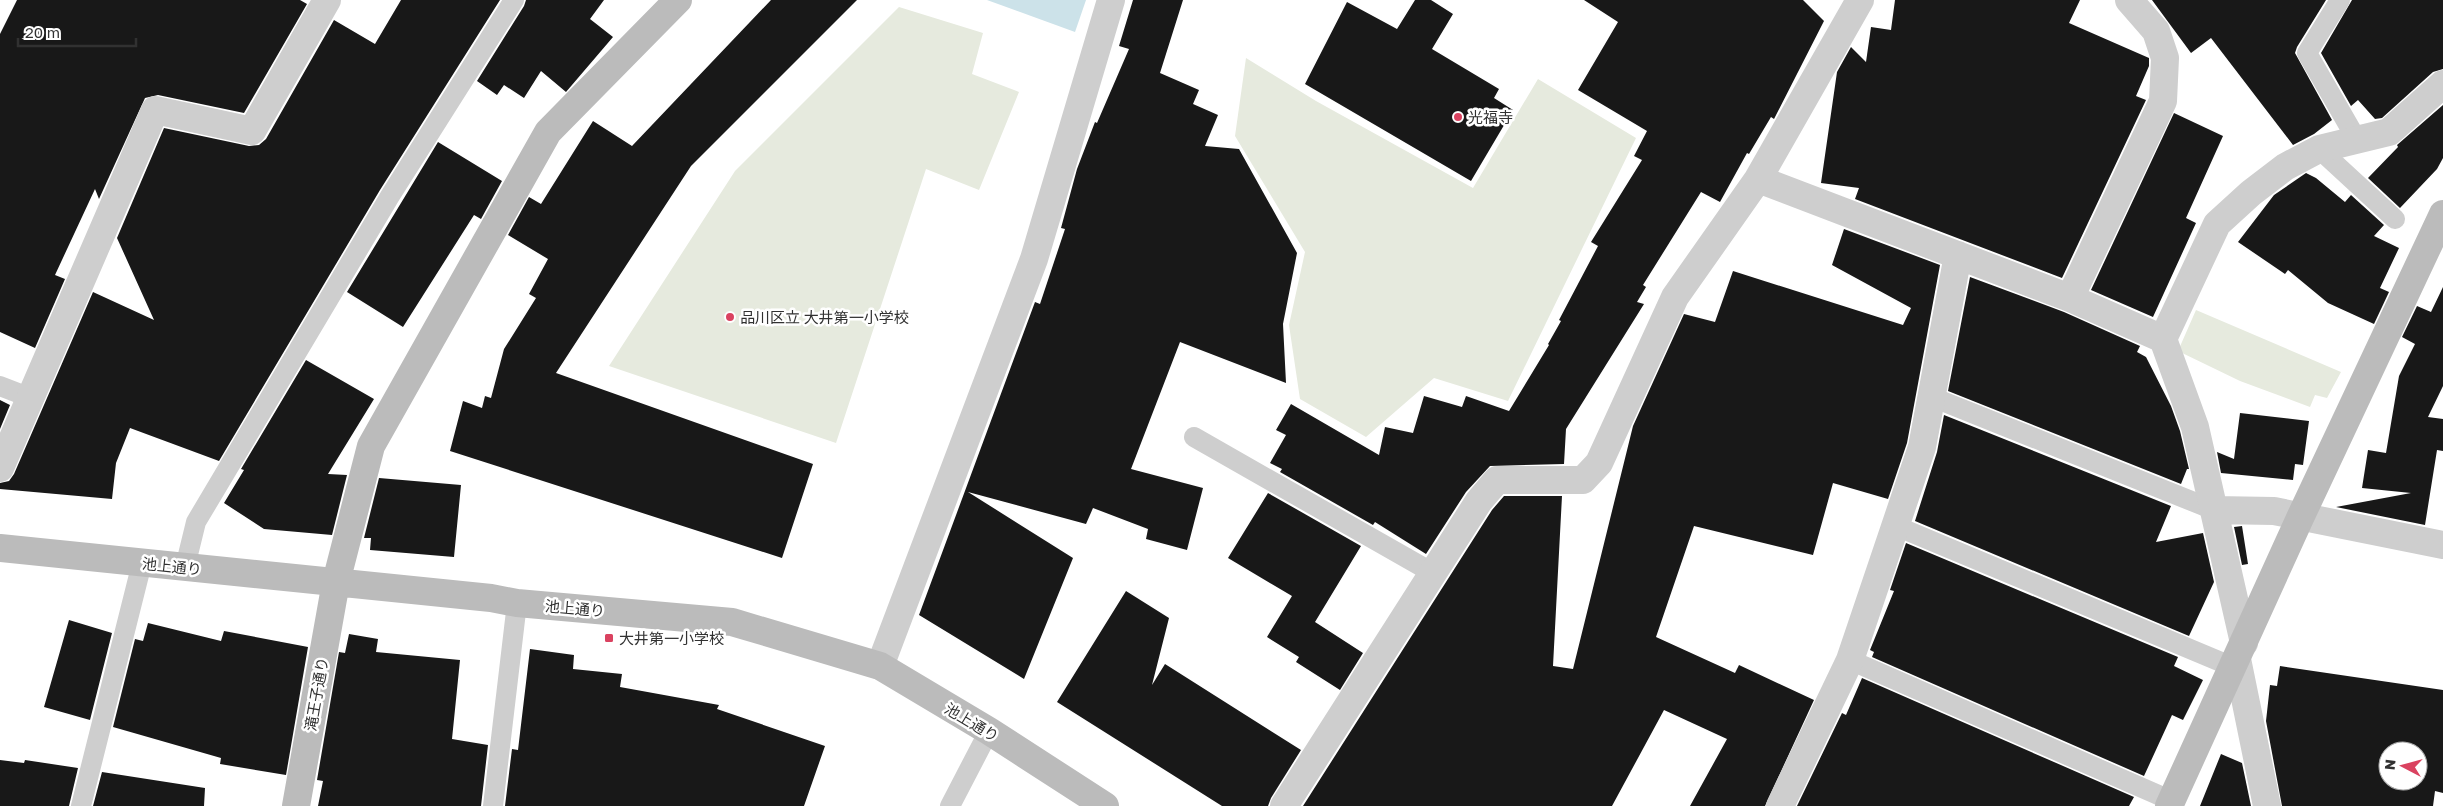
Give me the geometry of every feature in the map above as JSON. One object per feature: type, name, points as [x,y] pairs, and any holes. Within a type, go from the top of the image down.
[{"type":"street","points":[[0,468],[155,110],[252,131],[327,0]]},
{"type":"street","name":"滝王子通り","points":[[296,806],[336,582],[371,446],[548,132],[678,0]]},
{"type":"street","points":[[880,666],[1034,259],[1111,0]]},
{"type":"street","points":[[2070,298],[2163,101],[2165,58],[2156,31],[2129,0]]},
{"type":"street","points":[[1284,806],[1479,501],[1497,480],[1583,480],[1599,464],[1675,297],[1758,179],[1852,3]]},
{"type":"street","points":[[2267,806],[2238,657],[2214,510],[2195,427],[2163,339],[2217,224],[2251,192],[2285,167],[2319,149],[2389,132],[2443,84]]},
{"type":"street","points":[[1758,179],[2070,298],[2163,339]]},
{"type":"street","points":[[2171,803],[2300,518],[2443,214]]},
{"type":"street","points":[[1780,806],[1850,660],[1922,447],[1958,255]]},
{"type":"street","points":[[2214,510],[2274,511],[2300,518],[2443,545]]},
{"type":"street","name":"池上通り","points":[[0,548],[491,598],[517,603],[732,622],[880,666],[988,731],[1105,806]]},
{"type":"lane","points":[[185,567],[196,522],[390,196],[514,0]]},
{"type":"lane","points":[[2340,0],[2307,53],[2357,140]]},
{"type":"lane","points":[[2319,149],[2395,219]]},
{"type":"lane","points":[[0,386],[31,398]]},
{"type":"lane","points":[[1932,397],[2214,510]]},
{"type":"lane","points":[[1194,438],[1433,573]]},
{"type":"lane","points":[[1896,526],[2238,657]]},
{"type":"lane","points":[[81,806],[142,563]]},
{"type":"lane","points":[[493,806],[517,603]]},
{"type":"lane","points":[[1850,660],[2171,803]]},
{"type":"lane","points":[[950,806],[988,731]]},
{"type":"shaded area","points":[[899,7],[983,33],[972,74],[1019,92],[979,190],[926,169],[836,443],[609,366],[735,171]]},
{"type":"shaded area","points":[[1246,58],[1316,101],[1473,188],[1538,79],[1636,138],[1508,401],[1434,378],[1366,437],[1300,399],[1289,325],[1305,252],[1235,136]]},
{"type":"shaded area","points":[[2196,310],[2341,372],[2327,398],[2315,395],[2310,407],[2240,381],[2178,351]]},
{"type":"water","points":[[987,0],[1086,0],[1075,32]]},
{"type":"building","points":[[17,0],[300,0],[307,4],[244,113],[158,95],[145,98],[99,199],[95,189],[55,275],[65,279],[35,348],[0,332],[0,34]]},
{"type":"building","points":[[401,0],[500,0],[380,190],[219,461],[130,428],[116,463],[112,499],[0,489],[0,483],[9,481],[14,474],[93,292],[154,320],[117,238],[164,128],[249,146],[259,145],[266,139],[334,20],[375,44]]},
{"type":"building","points":[[526,0],[604,0],[590,19],[613,37],[566,92],[541,71],[524,98],[504,85],[497,95],[477,81]]},
{"type":"building","points":[[771,0],[857,0],[691,166],[556,373],[813,464],[782,558],[450,451],[463,401],[482,408],[485,396],[491,398],[504,349],[536,298],[529,294],[548,259],[508,235],[529,197],[541,204],[593,121],[632,146]]},
{"type":"building","points":[[1133,0],[1183,0],[1160,73],[1199,90],[1193,104],[1218,115],[1205,146],[1239,149],[1297,253],[1283,324],[1286,383],[1180,342],[1131,469],[1203,488],[1187,550],[1146,539],[1148,529],[1093,508],[1086,524],[968,492],[1073,558],[1024,679],[919,615],[1035,302],[1040,304],[1065,229],[1061,228],[1077,169],[1095,122],[1097,123],[1129,49],[1119,46]]},
{"type":"building","points":[[1415,0],[1431,0],[1453,14],[1432,49],[1499,89],[1494,98],[1513,110],[1471,181],[1305,84],[1347,2],[1397,29]]},
{"type":"building","points":[[1584,0],[1803,0],[1824,21],[1774,119],[1771,117],[1749,154],[1747,153],[1720,202],[1701,192],[1643,285],[1646,287],[1637,302],[1644,304],[1566,429],[1564,464],[1490,466],[1466,492],[1426,554],[1375,522],[1373,525],[1280,472],[1282,469],[1270,463],[1286,435],[1276,430],[1291,404],[1379,455],[1385,427],[1413,433],[1424,396],[1462,407],[1466,396],[1509,411],[1549,345],[1561,321],[1559,320],[1598,246],[1591,242],[1642,160],[1634,156],[1647,131],[1578,90],[1618,22]]},
{"type":"building","points":[[1895,0],[2080,0],[2069,23],[2149,58],[2149,66],[2136,96],[2146,100],[2062,278],[1855,199],[1859,188],[1821,183],[1837,72],[1851,47],[1866,62],[1871,27],[1891,30]]},
{"type":"building","points":[[2152,0],[2326,0],[2295,53],[2332,120],[2314,134],[2293,145],[2211,38],[2191,53]]},
{"type":"building","points":[[2352,0],[2443,0],[2443,69],[2433,72],[2382,118],[2375,119],[2358,100],[2351,106],[2321,53]]},
{"type":"building","points":[[2443,105],[2443,158],[2437,169],[2400,208],[2368,178],[2398,147],[2397,145]]},
{"type":"building","points":[[2174,113],[2223,136],[2186,218],[2196,223],[2153,317],[2091,290]]},
{"type":"building","points":[[438,142],[502,181],[481,219],[474,215],[403,327],[347,292]]},
{"type":"building","points":[[2306,173],[2316,178],[2345,202],[2351,195],[2384,225],[2374,236],[2399,248],[2380,288],[2389,292],[2374,324],[2328,303],[2288,270],[2285,274],[2238,242],[2274,195]]},
{"type":"building","points":[[1844,229],[1940,265],[1907,443],[1888,499],[1833,483],[1813,555],[1694,526],[1656,637],[1735,673],[1739,665],[1814,700],[1765,806],[1690,806],[1727,739],[1664,710],[1612,806],[1303,806],[1492,510],[1504,496],[1562,496],[1553,666],[1573,669],[1633,426],[1684,314],[1715,322],[1733,271],[1903,325],[1911,308],[1832,265]]},
{"type":"building","points":[[1970,277],[2064,312],[2140,346],[2137,352],[2146,357],[2171,406],[2180,431],[2189,469],[2187,469],[2181,484],[1948,391]]},
{"type":"building","points":[[2443,287],[2443,386],[2428,417],[2443,419],[2443,451],[2437,450],[2425,525],[2336,507],[2411,493],[2362,488],[2368,450],[2386,453],[2399,376],[2415,344],[2402,337],[2417,306],[2431,312]]},
{"type":"building","points":[[306,360],[374,399],[328,474],[347,475],[332,535],[264,529],[224,503],[244,470],[241,469]]},
{"type":"building","points":[[0,400],[10,405],[0,429]]},
{"type":"building","points":[[2240,413],[2309,421],[2303,465],[2295,464],[2293,480],[2221,473],[2217,452],[2234,459]]},
{"type":"building","points":[[1944,415],[2171,506],[2156,542],[2203,533],[2214,582],[2189,636],[1915,521],[1937,452]]},
{"type":"building","points":[[379,478],[461,485],[454,557],[370,550],[371,538],[364,538]]},
{"type":"building","points":[[1268,493],[1361,546],[1315,622],[1363,653],[1340,690],[1296,662],[1299,657],[1267,637],[1292,596],[1228,558]]},
{"type":"building","points":[[2242,526],[2248,564],[2242,565],[2234,527]]},
{"type":"building","points":[[1906,543],[2178,657],[2174,666],[2203,680],[2183,720],[2172,715],[2144,776],[1872,657],[1874,652],[1870,650],[1894,591],[1890,590]]},
{"type":"building","points":[[1126,591],[1169,618],[1152,685],[1165,664],[1301,750],[1268,806],[1222,806],[1057,702]]},
{"type":"building","points":[[69,620],[112,633],[90,720],[44,707]]},
{"type":"building","points":[[148,623],[221,641],[224,631],[308,647],[286,775],[220,764],[221,758],[113,727],[135,639],[143,641]]},
{"type":"building","points":[[349,634],[378,639],[376,652],[460,660],[452,739],[488,745],[481,806],[318,806],[323,781],[317,780],[339,652],[345,653]]},
{"type":"building","points":[[530,649],[574,655],[573,669],[622,674],[620,687],[719,705],[717,709],[825,746],[804,806],[505,806],[512,749],[518,750]]},
{"type":"building","points":[[2280,666],[2443,690],[2443,793],[2435,791],[2433,806],[2282,806],[2266,721],[2270,685],[2277,686]]},
{"type":"building","points":[[1862,678],[2134,797],[2129,806],[1797,806],[1842,713],[1846,715]]},
{"type":"building","points":[[2221,754],[2242,763],[2251,806],[2200,806]]},
{"type":"building","points":[[0,760],[24,763],[25,760],[78,768],[69,806],[0,806]]},
{"type":"building","points":[[102,772],[205,788],[204,806],[93,806]]},
{"type":"place","name":"光福寺","points":[[1458,117]]},
{"type":"place","name":"品川区立 大井第一小学校","points":[[730,317]]},
{"type":"place","name":"大井第一小学校","points":[[609,638]]}]
